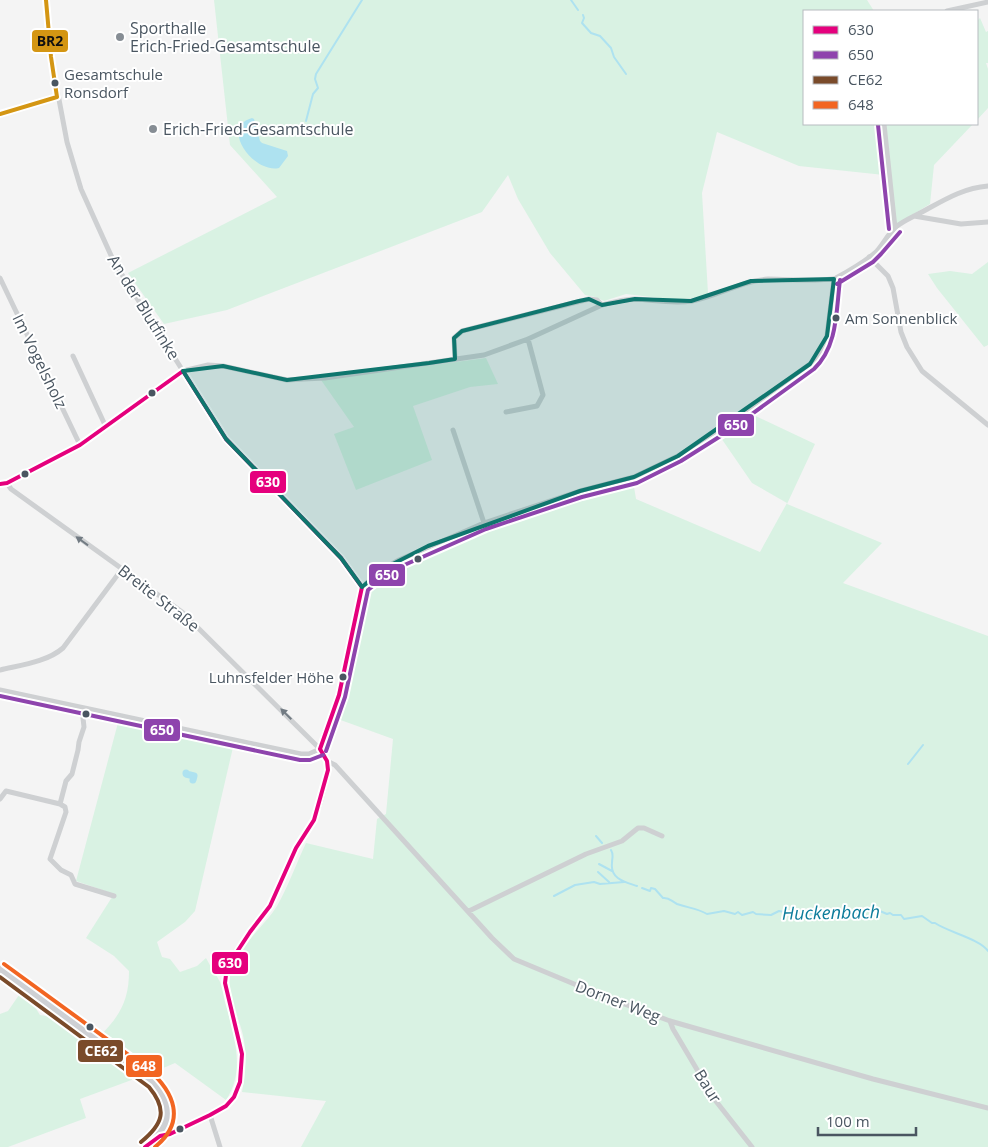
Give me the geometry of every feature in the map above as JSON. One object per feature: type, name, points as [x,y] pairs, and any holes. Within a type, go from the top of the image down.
[{"type":"main road","points":[[0,969],[153,1081],[162,1091],[167,1108],[166,1123],[160,1136],[146,1147]]},
{"type":"street","name":"An der Blutfinke","points":[[46,0],[51,56],[67,142],[81,189],[114,262],[226,439],[341,558],[362,587]]},
{"type":"street","points":[[951,10],[988,2]]},
{"type":"street","points":[[0,114],[58,97]]},
{"type":"street","points":[[884,125],[895,228]]},
{"type":"street","points":[[3,484],[80,445],[183,371],[208,365],[223,366],[287,380],[325,378],[484,355],[528,339],[602,305],[635,299],[670,303],[691,301],[751,282],[768,279],[834,279],[868,258],[895,228],[914,216],[958,193],[974,187],[988,186]]},
{"type":"street","points":[[914,216],[961,224],[988,222]]},
{"type":"street","points":[[868,258],[888,276],[893,288],[901,332],[917,366],[988,425]]},
{"type":"street","name":"Im Vogelsholz","points":[[0,278],[80,445]]},
{"type":"street","points":[[0,690],[301,754],[309,754],[320,749],[338,695],[362,587],[385,568],[399,560],[484,523],[580,491],[634,477],[678,456],[724,427],[817,357],[827,336],[834,279]]},
{"type":"street","points":[[455,359],[454,338],[462,330],[589,299],[596,300],[602,305]]},
{"type":"street","points":[[506,412],[537,406],[543,395],[528,339]]},
{"type":"street","points":[[73,356],[105,426]]},
{"type":"street","points":[[453,430],[484,523]]},
{"type":"street","name":"Breite Straße","points":[[3,484],[182,612],[320,749],[327,761]]},
{"type":"street","points":[[0,670],[58,653],[122,569]]},
{"type":"street","points":[[60,804],[66,781],[72,774],[84,727],[84,708]]},
{"type":"street","points":[[160,1136],[170,1134],[210,1115],[231,1102],[240,1082],[241,1049],[225,983],[227,967],[270,906],[296,848],[314,820],[328,770],[327,761]]},
{"type":"street","name":"Dorner Weg","points":[[327,761],[335,765],[508,955],[514,959],[603,996],[670,1021],[873,1079],[988,1108]]},
{"type":"street","points":[[0,799],[6,791],[60,804],[65,807],[66,812],[50,858],[61,870],[71,875],[75,884],[114,896]]},
{"type":"street","points":[[469,912],[586,854],[622,841],[640,827],[662,836]]},
{"type":"street","name":"Baur","points":[[670,1021],[716,1100],[752,1147]]},
{"type":"street","points":[[210,1115],[220,1147]]},
{"type":"highlighted area","points":[[834,279],[827,336],[810,364],[678,456],[634,477],[580,491],[428,546],[385,568],[362,587],[341,558],[226,439],[183,371],[223,366],[287,380],[429,363],[455,359],[454,338],[462,331],[579,301],[589,299],[602,305],[635,299],[691,301],[751,281]]},
{"type":"green space","points":[[214,0],[867,0],[873,10],[803,10],[803,125],[972,125],[934,165],[930,204],[886,231],[887,212],[884,175],[799,166],[717,132],[702,193],[708,293],[700,297],[677,300],[626,294],[604,301],[585,295],[550,253],[518,199],[508,175],[482,212],[227,310],[164,324],[128,273],[277,197],[230,145]]},
{"type":"green space","points":[[980,18],[986,32],[988,31],[988,63],[986,63],[988,69],[988,108],[978,119],[978,20]]},
{"type":"green space","points":[[988,262],[988,345],[984,347],[928,274],[950,271],[972,274]]},
{"type":"green space","points":[[486,358],[498,384],[470,387],[413,406],[432,460],[356,490],[334,434],[354,427],[321,380]]},
{"type":"green space","points":[[749,413],[815,444],[787,504],[882,543],[843,583],[988,636],[988,1147],[301,1147],[326,1101],[242,1092],[245,1071],[245,1049],[243,1035],[232,998],[230,975],[232,966],[243,948],[277,906],[306,843],[373,859],[377,819],[386,814],[393,739],[335,718],[347,684],[368,588],[410,560],[482,528],[553,502],[633,481],[636,499],[760,552],[787,503],[752,483],[719,435]]},
{"type":"green space","points":[[119,719],[234,743],[195,911],[185,922],[157,942],[162,957],[170,959],[180,972],[197,966],[206,958],[220,982],[237,1055],[235,1078],[226,1100],[175,1063],[154,1072],[102,1034],[123,1006],[129,981],[129,971],[114,956],[86,938],[114,894],[76,881]]},
{"type":"green space","points":[[19,995],[33,1004],[40,1015],[52,1017],[137,1078],[80,1099],[86,1118],[8,1147],[0,1147],[0,1014],[8,1011]]},
{"type":"water","points":[[252,118],[262,143],[287,151],[288,156],[279,168],[269,168],[260,164],[244,149],[239,139],[239,130],[243,123]]},
{"type":"waterway","points":[[306,121],[313,94],[318,88],[315,79],[316,74],[362,0]]},
{"type":"waterway","points":[[571,0],[578,10]]},
{"type":"waterway","points":[[583,15],[582,23],[591,33],[600,36],[611,48],[614,57],[626,74]]},
{"type":"waterway","points":[[908,764],[923,745]]},
{"type":"waterway","points":[[186,773],[194,776],[193,780]]},
{"type":"waterway","name":"Huckenbach","points":[[596,836],[602,843]]},
{"type":"waterway","name":"Huckenbach","points":[[611,850],[613,855],[613,873],[619,879],[637,886]]},
{"type":"waterway","points":[[599,864],[612,871]]},
{"type":"waterway","points":[[598,872],[609,882]]},
{"type":"waterway","points":[[554,896],[575,885],[594,882],[600,884],[624,882]]},
{"type":"waterway","name":"Huckenbach","points":[[642,888],[650,891],[651,888],[655,889],[663,898],[707,914],[724,911],[735,914],[738,912],[742,915],[753,912],[771,915],[779,911],[790,913],[843,913],[852,915],[863,910],[875,909],[887,914],[901,915],[904,919],[922,916],[932,923],[971,939],[988,951]]},
{"type":"transit line","name":"BR2","points":[[0,114],[57,97],[46,0]]},
{"type":"transit line","name":"650","points":[[878,125],[889,229]]},
{"type":"transit line","name":"650","points":[[837,284],[873,262],[900,232]]},
{"type":"transit line","name":"650","points":[[326,751],[345,697],[368,590],[389,573],[402,566],[486,529],[582,497],[637,483],[681,461],[727,432],[814,369],[822,360],[832,339],[840,280]]},
{"type":"transit line","name":"630","points":[[183,371],[226,439],[341,558],[362,587]]},
{"type":"transit line","name":"630","points":[[0,484],[7,483],[80,445],[183,371]]},
{"type":"transit line","name":"630","points":[[320,749],[339,695],[362,587]]},
{"type":"transit line","name":"650","points":[[0,696],[300,760],[310,760],[323,755]]},
{"type":"transit line","name":"630","points":[[145,1147],[160,1136],[170,1134],[210,1115],[226,1106],[234,1097],[240,1082],[242,1054],[225,983],[227,967],[270,906],[296,848],[314,820],[328,770],[327,761],[320,749]]},
{"type":"transit line","name":"648","points":[[4,964],[148,1069],[165,1087],[170,1097],[174,1117],[165,1137],[155,1147]]},
{"type":"transit line","name":"CE62","points":[[0,977],[149,1087],[155,1095],[161,1110],[158,1123],[141,1142]]},
{"type":"place","name":"Sporthalle Erich-Fried-Gesamtschule","points":[[120,37]]},
{"type":"place","name":"Gesamtschule Ronsdorf","points":[[55,83]]},
{"type":"place","name":"Erich-Fried-Gesamtschule","points":[[153,129]]},
{"type":"place","name":"Am Sonnenblick","points":[[836,318]]},
{"type":"place","name":"Luhnsfelder Höhe","points":[[343,677]]}]
